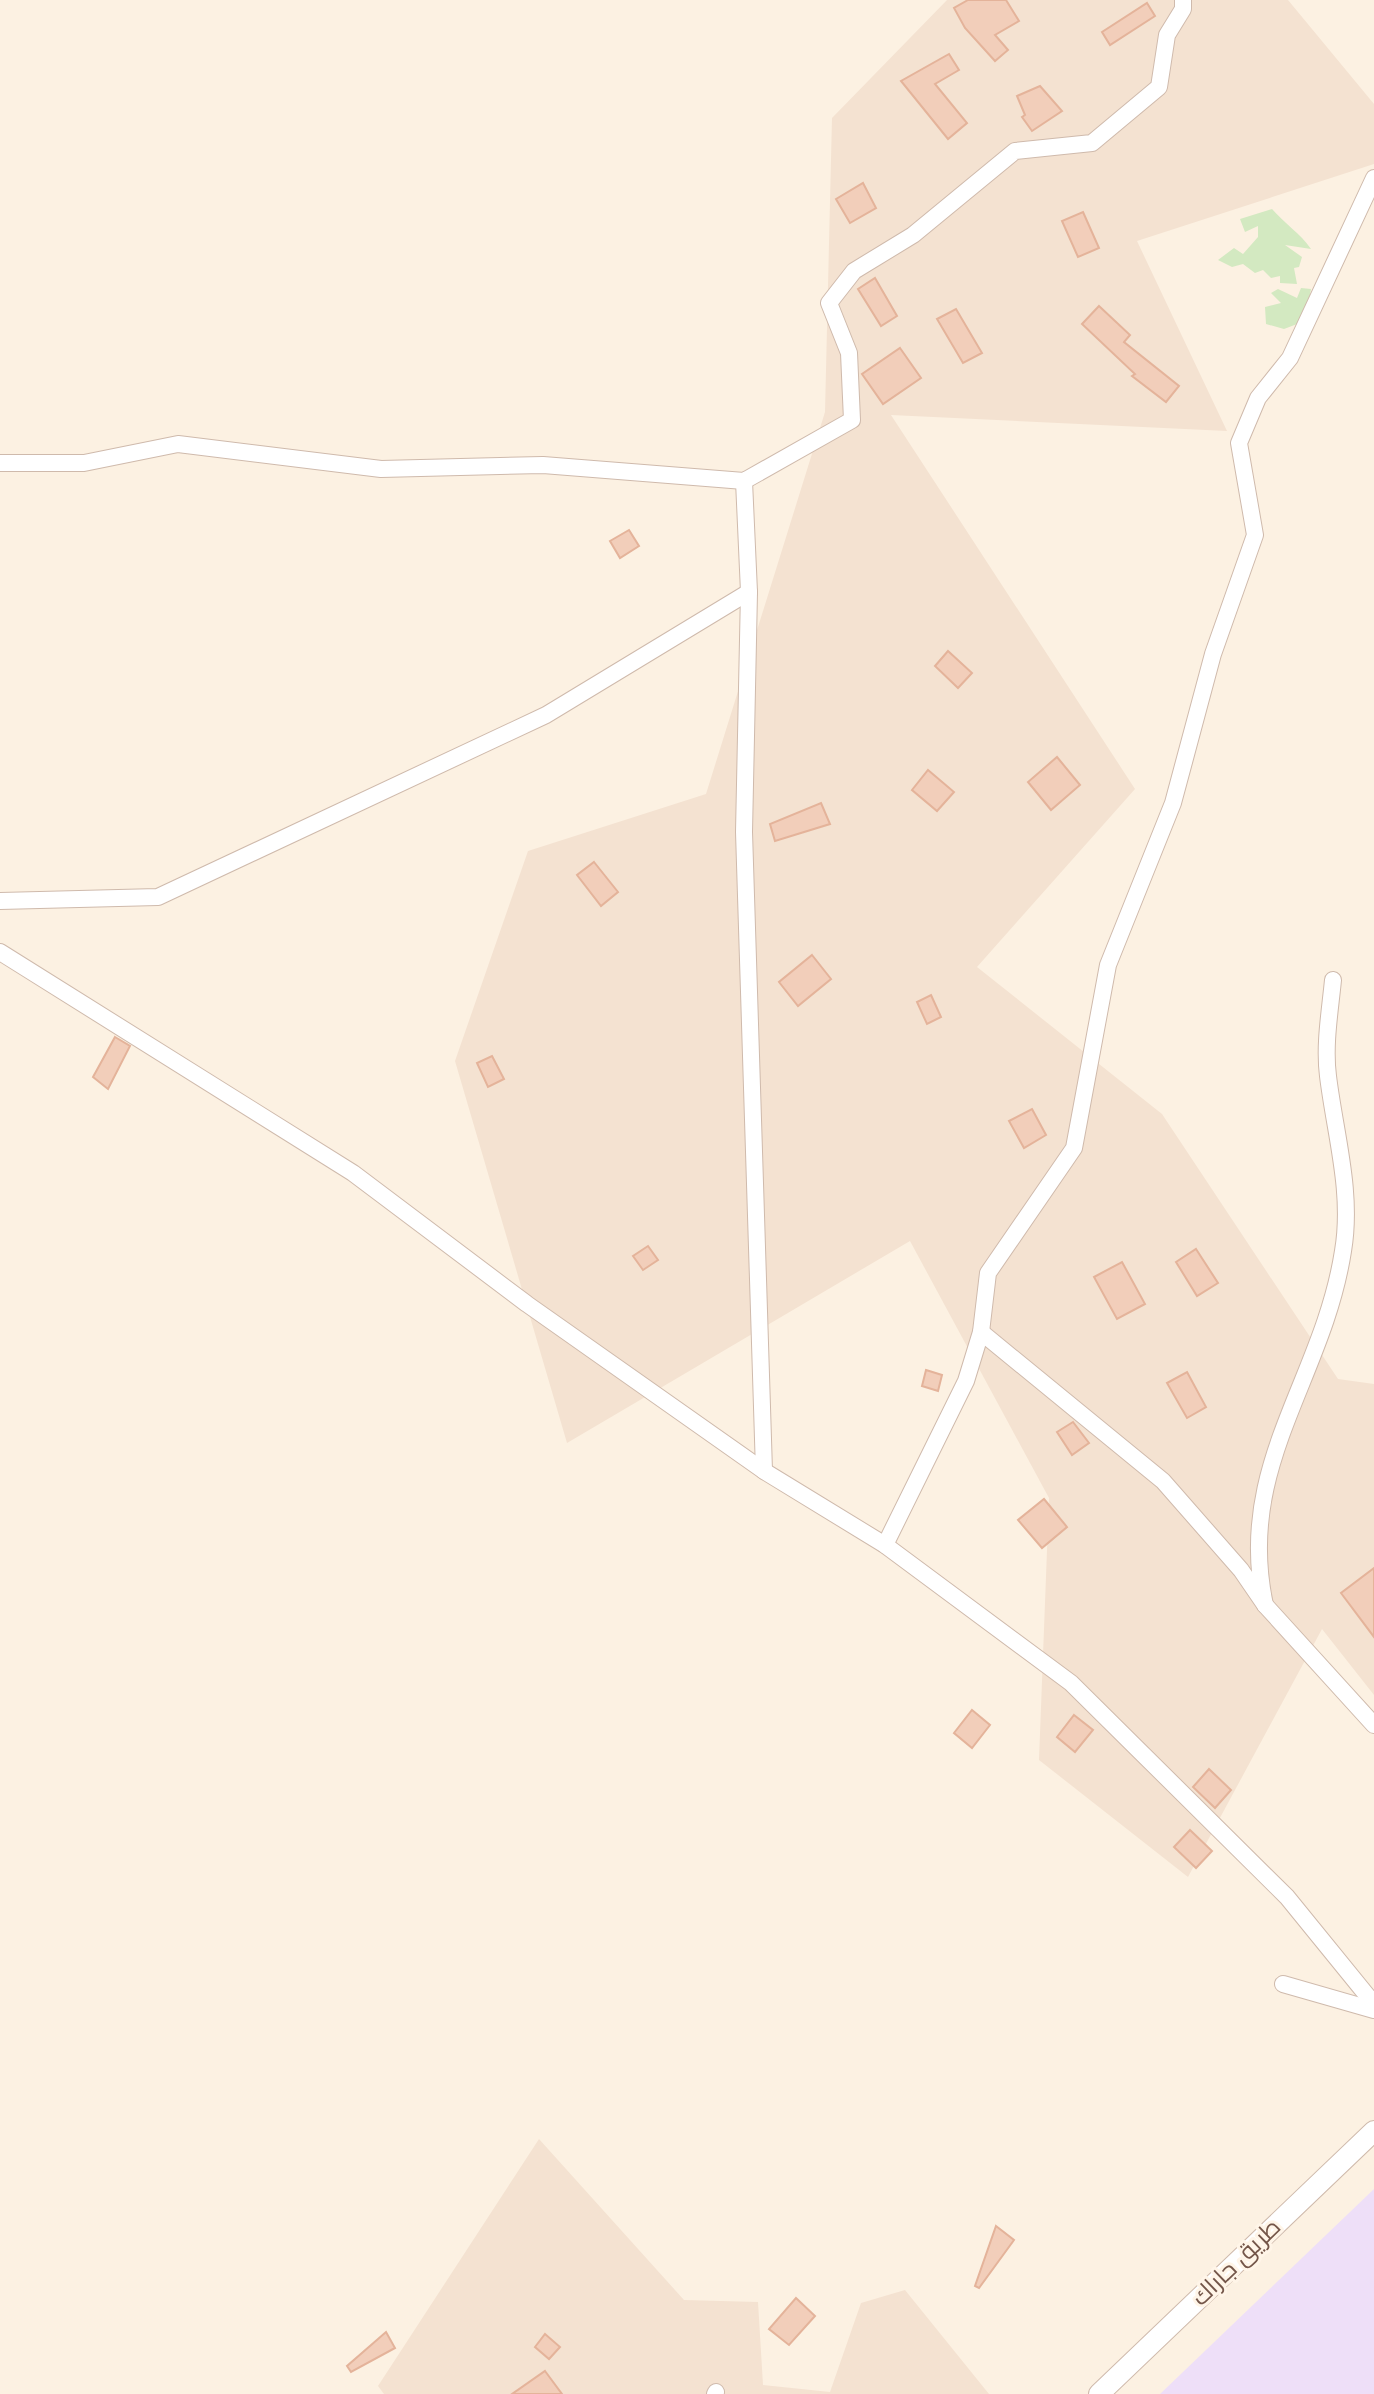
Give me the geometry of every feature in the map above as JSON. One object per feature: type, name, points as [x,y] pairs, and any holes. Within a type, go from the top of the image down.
[{"type":"street","points":[[0,463],[84,463],[178,444],[381,469],[543,465],[744,481],[852,420],[849,353],[829,303],[854,271],[913,235],[1015,151],[1092,143],[1159,87],[1167,35],[1183,9],[1183,0]]},
{"type":"street","points":[[885,1545],[966,1381],[981,1332],[988,1273],[1074,1148],[1108,965],[1173,803],[1213,654],[1255,535],[1239,443],[1258,398],[1290,358],[1374,178]]},
{"type":"street","points":[[744,481],[749,592],[744,832],[764,1471]]},
{"type":"street","points":[[0,901],[158,897],[546,715],[749,592]]},
{"type":"street","points":[[0,952],[353,1173],[527,1304],[764,1471],[885,1545],[1071,1683],[1287,1897],[1374,2004]]},
{"type":"street","points":[[1265,1605],[1259,1577],[1257,1530],[1263,1491],[1335,1291],[1344,1247],[1344,1162],[1328,1074],[1333,980]]},
{"type":"street","points":[[981,1332],[1163,1481],[1241,1570],[1265,1605],[1374,1725]]},
{"type":"street","points":[[1283,1984],[1374,2010]]},
{"type":"street","name":"طريق جاراك","points":[[1099,2394],[1374,2131]]},
{"type":"shaded area","points":[[947,0],[1288,0],[1374,104],[1374,164],[1137,241],[1227,431],[891,415],[1135,789],[977,967],[1162,1114],[1338,1379],[1374,1384],[1374,1695],[1322,1629],[1188,1877],[1039,1760],[1049,1498],[910,1241],[567,1443],[455,1061],[528,851],[706,794],[825,412],[832,118]]},
{"type":"shaded area","points":[[539,2139],[684,2300],[758,2302],[763,2385],[830,2392],[861,2303],[905,2290],[989,2394],[384,2394],[378,2386]]},
{"type":"shaded area","points":[[1374,2189],[1374,2394],[1160,2394]]},
{"type":"green space","points":[[1272,209],[1311,249],[1285,245],[1302,257],[1299,267],[1294,268],[1297,284],[1280,283],[1280,276],[1271,278],[1263,270],[1255,273],[1243,264],[1232,267],[1218,260],[1234,248],[1243,254],[1258,237],[1258,226],[1245,232],[1240,219]]},
{"type":"green space","points":[[1301,288],[1311,289],[1305,321],[1284,329],[1266,324],[1265,307],[1281,303],[1271,293],[1278,289],[1297,298]]},
{"type":"building","points":[[968,0],[1006,0],[1019,21],[995,35],[1008,50],[995,61],[965,28],[954,8]]},
{"type":"building","points":[[1147,3],[1155,16],[1110,45],[1102,32]]},
{"type":"building","points":[[949,54],[959,70],[935,84],[967,123],[948,139],[901,81]]},
{"type":"building","points":[[1040,86],[1062,111],[1032,131],[1022,117],[1025,115],[1017,96]]},
{"type":"building","points":[[863,183],[876,208],[850,223],[836,199]]},
{"type":"building","points":[[1083,212],[1099,248],[1078,257],[1062,221]]},
{"type":"building","points":[[875,278],[897,316],[881,326],[858,289]]},
{"type":"building","points":[[1099,306],[1130,335],[1124,342],[1179,386],[1166,402],[1132,376],[1135,374],[1082,324]]},
{"type":"building","points":[[956,309],[982,353],[963,363],[937,319]]},
{"type":"building","points":[[900,348],[921,378],[883,404],[862,374]]},
{"type":"building","points":[[629,530],[639,546],[620,558],[610,541]]},
{"type":"building","points":[[948,651],[972,673],[958,688],[935,666]]},
{"type":"building","points":[[1057,757],[1080,785],[1051,810],[1028,782]]},
{"type":"building","points":[[928,770],[954,792],[937,811],[912,790]]},
{"type":"building","points":[[821,803],[830,824],[775,841],[770,824]]},
{"type":"building","points":[[594,862],[618,892],[601,906],[577,875]]},
{"type":"building","points":[[812,955],[831,979],[798,1006],[779,982]]},
{"type":"building","points":[[931,995],[941,1017],[927,1024],[917,1002]]},
{"type":"building","points":[[115,1037],[130,1046],[108,1089],[93,1077]]},
{"type":"building","points":[[492,1056],[504,1079],[488,1087],[477,1063]]},
{"type":"building","points":[[1032,1109],[1046,1135],[1024,1148],[1009,1121]]},
{"type":"building","points":[[648,1246],[658,1260],[643,1270],[633,1256]]},
{"type":"building","points":[[1196,1249],[1218,1283],[1197,1296],[1176,1262]]},
{"type":"building","points":[[1122,1262],[1145,1304],[1117,1319],[1094,1277]]},
{"type":"building","points":[[926,1370],[942,1375],[938,1391],[922,1386]]},
{"type":"building","points":[[1187,1372],[1206,1407],[1187,1418],[1167,1383]]},
{"type":"building","points":[[1073,1422],[1089,1443],[1072,1455],[1057,1432]]},
{"type":"building","points":[[1044,1499],[1067,1527],[1042,1548],[1018,1520]]},
{"type":"building","points":[[1374,1568],[1374,1637],[1341,1593]]},
{"type":"building","points":[[972,1710],[990,1725],[972,1748],[954,1733]]},
{"type":"building","points":[[1074,1715],[1093,1730],[1075,1752],[1057,1737]]},
{"type":"building","points":[[1209,1769],[1231,1790],[1215,1808],[1193,1787]]},
{"type":"building","points":[[1190,1830],[1212,1851],[1196,1868],[1174,1847]]},
{"type":"building","points":[[996,2226],[1014,2240],[979,2288],[975,2286]]},
{"type":"building","points":[[796,2298],[815,2316],[789,2345],[769,2329]]},
{"type":"building","points":[[386,2332],[395,2348],[351,2372],[347,2366]]},
{"type":"building","points":[[545,2334],[560,2347],[549,2359],[535,2347]]},
{"type":"building","points":[[545,2371],[562,2394],[512,2394]]}]
